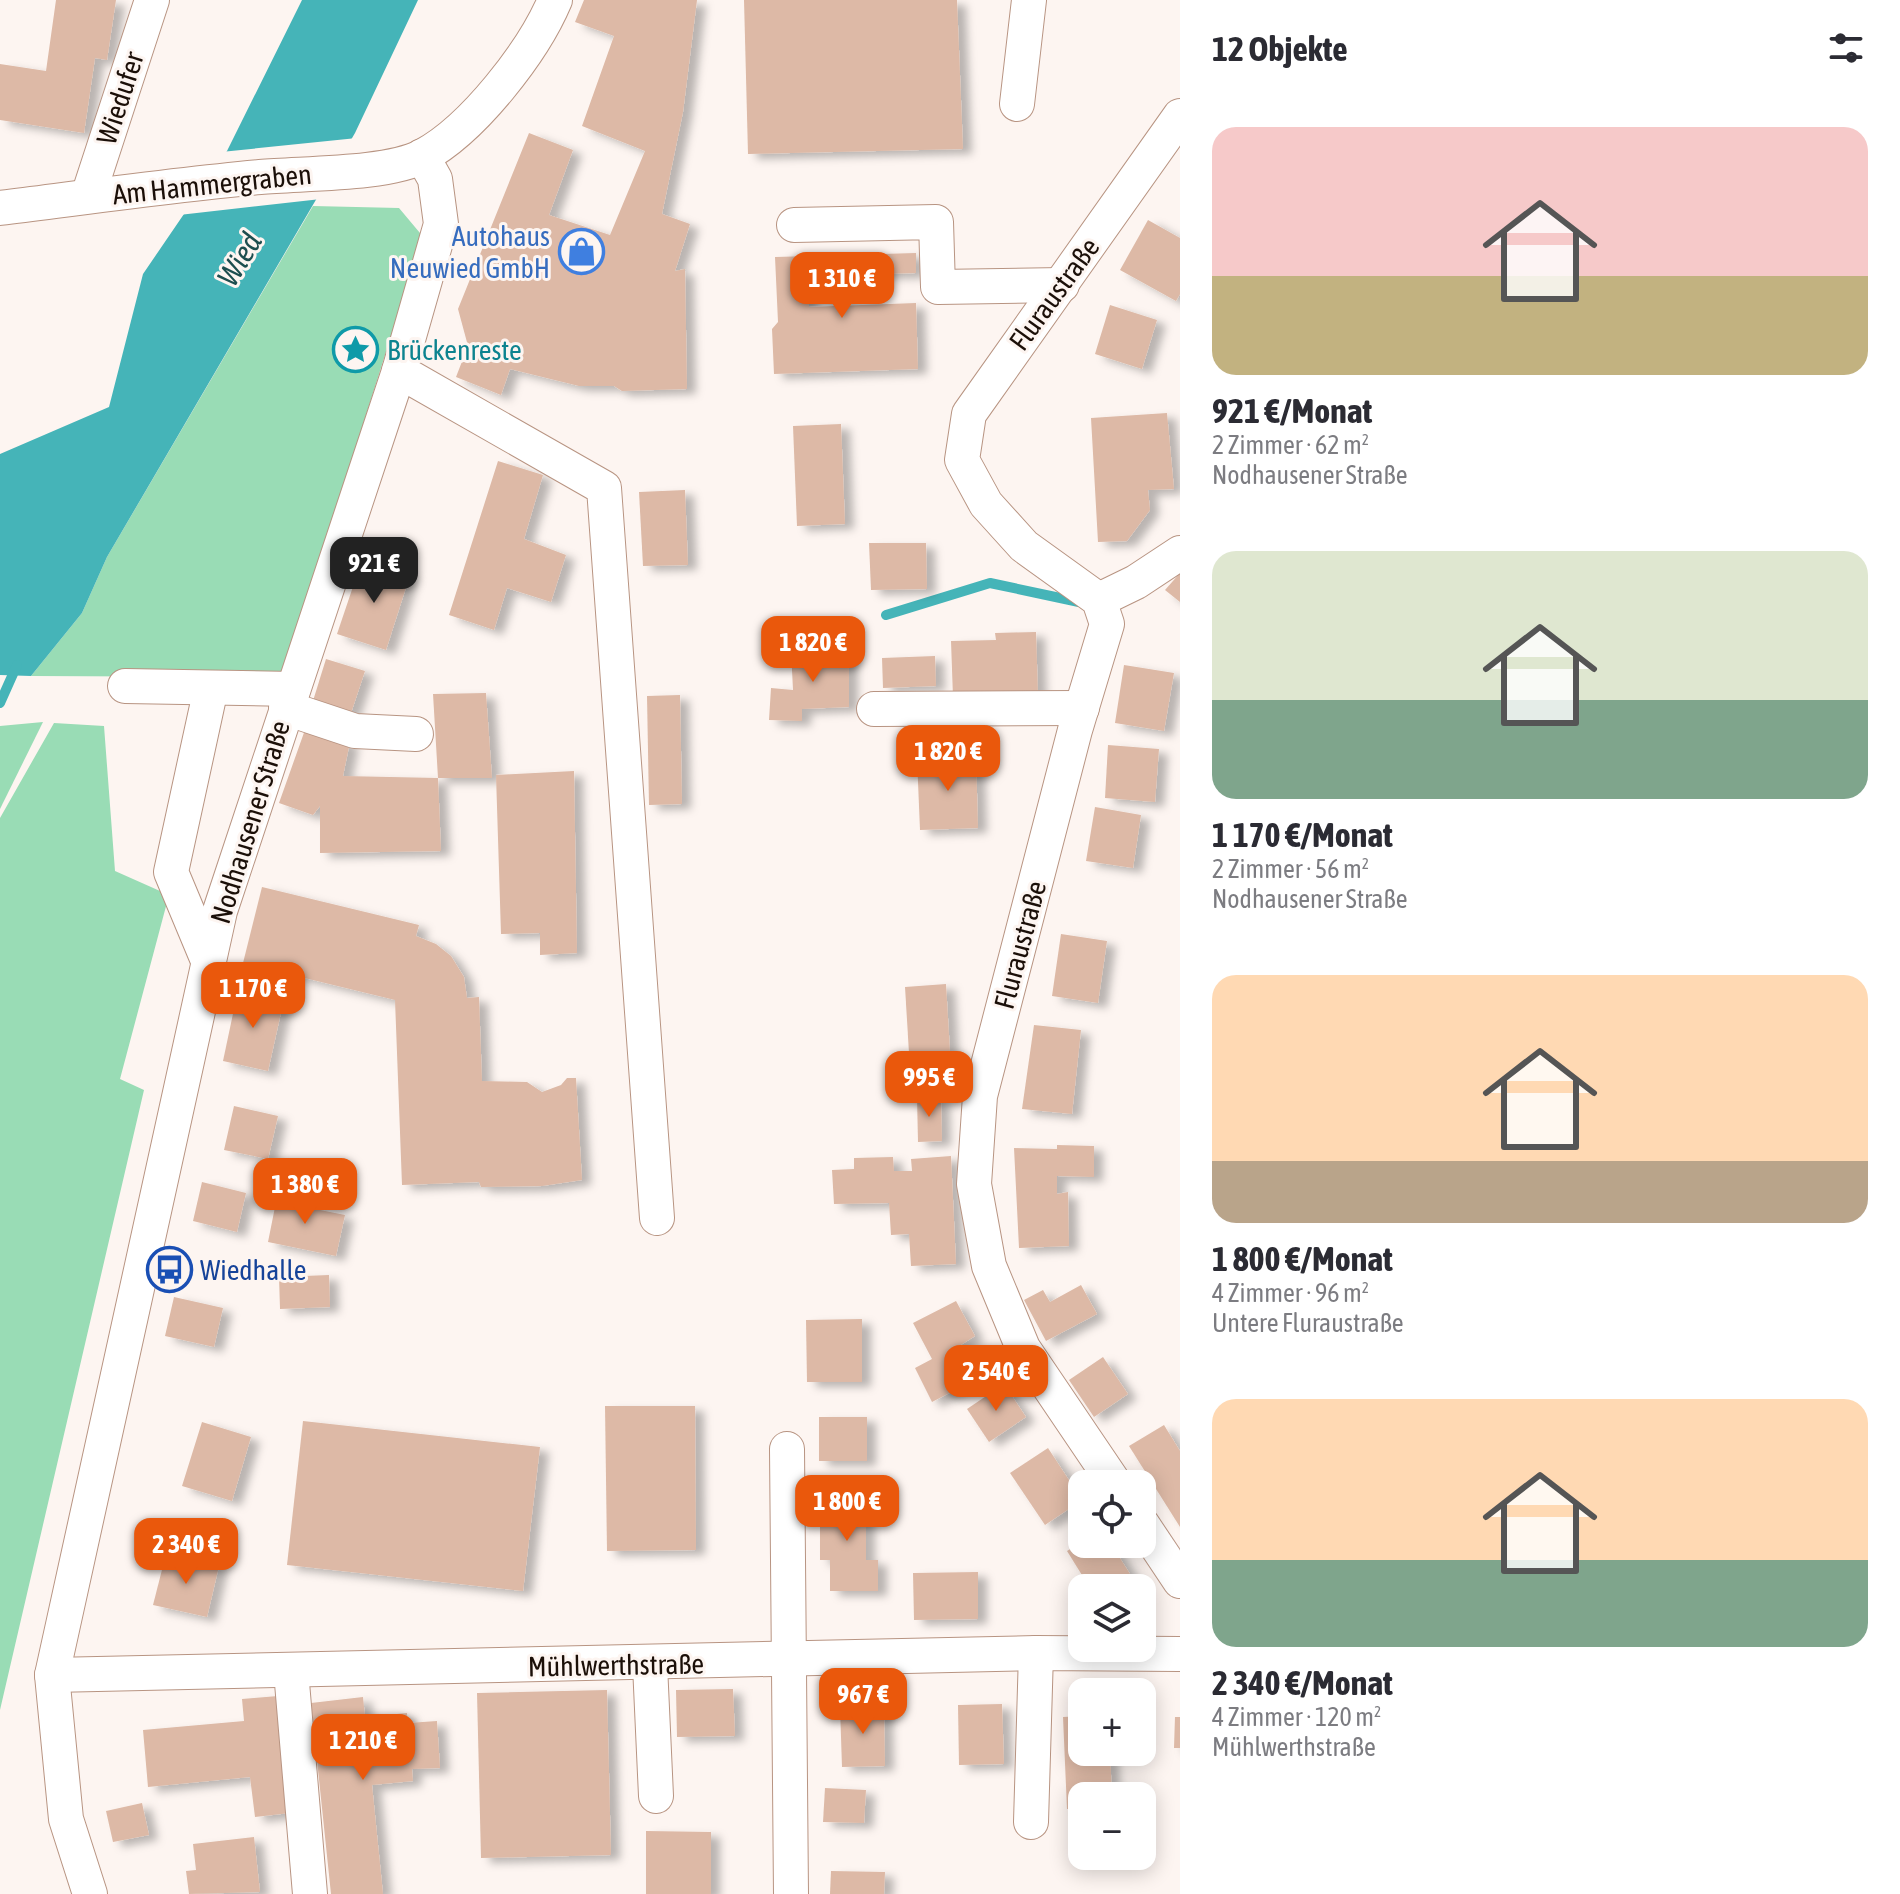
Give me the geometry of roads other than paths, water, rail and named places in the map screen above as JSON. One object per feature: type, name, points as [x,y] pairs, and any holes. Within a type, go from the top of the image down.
[{"type":"street","name":"Wiedufer","points":[[88,196],[152,0]]},
{"type":"street","points":[[422,156],[487,105],[547,20],[555,0]]},
{"type":"street","points":[[1017,104],[1029,0]]},
{"type":"street","name":"Fluraustraße","points":[[1106,1470],[1023,1348],[989,1266],[974,1184],[980,1096],[1107,624],[1099,600],[1024,546],[986,504],[962,460],[969,414],[1180,116]]},
{"type":"street","name":"Am Hammergraben","points":[[0,208],[88,196],[354,170],[422,156]]},
{"type":"street","name":"Nodhausener Straße","points":[[90,1894],[66,1819],[52,1675],[220,911],[399,371],[441,224],[435,179],[422,156]]},
{"type":"street","points":[[794,225],[936,222],[938,287],[1062,285]]},
{"type":"street","points":[[399,371],[604,488],[657,1218]]},
{"type":"street","points":[[1099,600],[1136,582],[1180,553]]},
{"type":"street","points":[[125,686],[211,688],[290,699],[355,731],[416,734]]},
{"type":"street","points":[[209,963],[171,872],[211,688]]},
{"type":"street","points":[[874,709],[1082,708]]},
{"type":"street","points":[[787,1449],[786,1661],[791,1894]]},
{"type":"street","points":[[1156,1545],[1180,1581]]},
{"type":"street","points":[[1031,1822],[1036,1653]]},
{"type":"street","name":"Mühlwerthstraße","points":[[52,1675],[650,1665],[1036,1653],[1180,1654]]},
{"type":"street","points":[[650,1665],[656,1796]]},
{"type":"street","points":[[291,1671],[310,1894]]},
{"type":"water","points":[[302,0],[418,0],[355,133],[107,557],[82,613],[31,676],[0,675],[0,454],[109,407],[143,274],[227,151]]},
{"type":"waterway","points":[[886,615],[990,583],[1079,602]]},
{"type":"waterway","name":"Wied","points":[[0,703],[17,665]]},
{"type":"place","name":"Autohaus Neuwied GmbH","points":[[581,252]]},
{"type":"place","name":"Brückenreste","points":[[356,350]]},
{"type":"place","name":"Wiedhalle","points":[[169,1270]]}]
